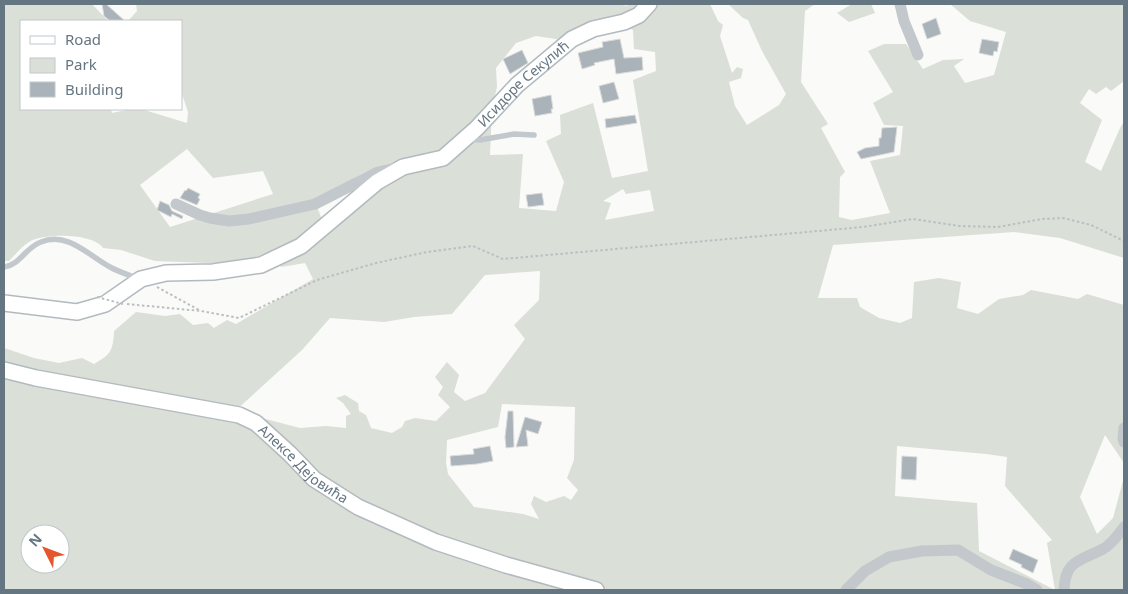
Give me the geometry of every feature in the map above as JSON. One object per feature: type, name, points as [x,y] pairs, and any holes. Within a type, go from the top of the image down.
[{"type":"street","name":"Исидоре Секулић","points":[[176,204],[210,218],[229,220],[249,219],[315,204],[378,172],[443,158],[478,128],[517,85],[572,40],[593,28],[624,22],[639,15],[649,4]]},
{"type":"street","points":[[900,4],[904,21],[918,55]]},
{"type":"street","name":"Исидоре Секулић","points":[[141,280],[166,273],[213,272],[261,265],[301,246],[377,182],[403,167]]},
{"type":"street","points":[[4,303],[77,312],[105,304],[141,280]]},
{"type":"street","name":"Алексе Дејовића","points":[[4,370],[36,378],[239,415],[256,423],[314,479],[358,507],[436,542],[506,565],[596,590]]},
{"type":"street","points":[[1124,428],[1124,442]]},
{"type":"street","points":[[1064,590],[1064,579],[1070,566],[1081,558],[1104,548],[1114,541],[1124,527]]},
{"type":"street","points":[[846,590],[865,571],[889,557],[922,551],[958,550],[991,570],[1028,584],[1037,590]]},
{"type":"lane","points":[[466,138],[480,140],[514,134],[534,135]]},
{"type":"lane","points":[[4,267],[15,263],[33,246],[42,241],[67,241],[82,248],[110,267],[141,280]]},
{"type":"path","points":[[96,297],[122,304],[201,311],[239,318],[317,280],[376,263],[426,252],[473,246],[503,259],[863,227],[912,219],[959,226],[998,227],[1042,219],[1063,218],[1091,225],[1124,241]]},
{"type":"path","points":[[141,280],[201,311]]},
{"type":"green space","points":[[4,4],[92,4],[107,20],[20,20],[20,110],[111,110],[112,113],[126,110],[144,110],[187,123],[188,112],[182,94],[182,20],[129,20],[137,11],[136,4],[624,4],[625,6],[632,4],[710,4],[718,21],[723,25],[720,36],[732,73],[737,67],[743,69],[741,78],[729,82],[735,106],[747,125],[779,105],[786,94],[762,51],[748,20],[743,18],[728,4],[815,4],[805,11],[801,82],[828,124],[821,128],[845,172],[840,177],[839,217],[852,220],[890,213],[870,161],[900,155],[903,126],[884,125],[873,103],[893,92],[868,51],[884,44],[906,44],[923,69],[943,60],[964,59],[954,66],[965,83],[994,75],[1006,32],[970,21],[950,4],[1124,4],[1124,81],[1111,91],[1106,87],[1096,94],[1089,89],[1080,103],[1102,120],[1085,162],[1101,171],[1124,122],[1124,258],[1060,238],[1014,232],[833,245],[818,298],[857,298],[860,307],[879,318],[900,323],[912,318],[914,282],[939,278],[961,282],[957,308],[978,314],[999,299],[1023,295],[1031,290],[1078,299],[1087,294],[1124,305],[1124,463],[1105,435],[1080,497],[1097,534],[1113,518],[1124,477],[1124,590],[1055,590],[4,590],[4,348],[34,358],[59,363],[82,358],[94,364],[108,354],[112,348],[114,331],[136,312],[165,316],[180,314],[193,325],[208,323],[214,328],[227,320],[236,324],[313,279],[305,263],[281,267],[278,261],[377,189],[417,169],[445,165],[465,148],[378,167],[363,173],[315,201],[322,220],[293,244],[235,264],[155,261],[121,250],[103,248],[98,243],[89,239],[68,236],[36,239],[23,246],[9,261],[4,261]],"holes":[[[616,20],[633,30],[634,49],[655,52],[656,71],[633,80],[648,171],[612,178],[593,103],[560,115],[561,134],[546,141],[564,182],[556,211],[519,208],[523,154],[490,155],[492,108],[497,87],[496,68],[516,43],[536,36],[562,40]],[[187,149],[213,178],[263,171],[273,194],[170,227],[140,185]],[[623,189],[626,194],[650,190],[654,211],[605,220],[611,203],[603,201]],[[540,271],[539,300],[514,325],[525,339],[485,393],[465,401],[454,392],[459,375],[447,362],[435,377],[443,387],[438,395],[450,407],[436,421],[415,418],[405,421],[402,427],[392,433],[371,428],[366,415],[359,411],[358,403],[345,395],[336,398],[343,403],[351,414],[346,416],[346,428],[326,426],[300,428],[235,411],[302,350],[330,318],[384,322],[452,314],[485,275]],[[502,404],[575,407],[574,460],[567,478],[578,490],[571,500],[564,496],[546,502],[534,496],[531,504],[539,519],[523,514],[474,507],[448,474],[446,463],[447,440],[498,427]],[[897,446],[1007,457],[1005,486],[1052,540],[1047,543],[1055,590],[979,551],[977,503],[895,496]]]},
{"type":"green space","points":[[852,4],[871,4],[875,13],[849,22],[837,13]]},
{"type":"building","points":[[102,4],[106,4],[124,20],[109,20],[104,16]]},
{"type":"building","points":[[936,18],[941,34],[927,39],[922,24]]},
{"type":"building","points":[[620,39],[624,58],[642,57],[643,70],[616,74],[614,59],[594,63],[595,65],[582,69],[578,53],[603,47],[602,42]]},
{"type":"building","points":[[982,39],[999,42],[997,52],[994,51],[993,56],[979,53]]},
{"type":"building","points":[[522,50],[528,63],[510,74],[503,59]]},
{"type":"building","points":[[614,82],[619,99],[603,103],[599,86]]},
{"type":"building","points":[[551,95],[552,113],[535,116],[532,99]]},
{"type":"building","points":[[635,115],[637,123],[606,128],[605,119]]},
{"type":"building","points":[[897,127],[894,152],[861,159],[857,152],[865,148],[879,146],[882,128]]},
{"type":"building","points":[[188,188],[200,194],[197,205],[180,198]]},
{"type":"building","points":[[542,193],[544,205],[528,207],[526,195]]},
{"type":"building","points":[[160,201],[169,205],[172,211],[183,216],[182,219],[172,214],[171,217],[157,210]]},
{"type":"building","points":[[508,411],[513,411],[514,447],[506,448],[505,437]]},
{"type":"building","points":[[525,417],[542,422],[538,434],[526,430],[528,446],[516,447]]},
{"type":"building","points":[[490,446],[493,461],[451,466],[450,456],[474,454],[473,449]]},
{"type":"building","points":[[902,456],[917,457],[916,480],[901,479]]},
{"type":"building","points":[[1013,549],[1038,560],[1033,573],[1009,559]]}]
